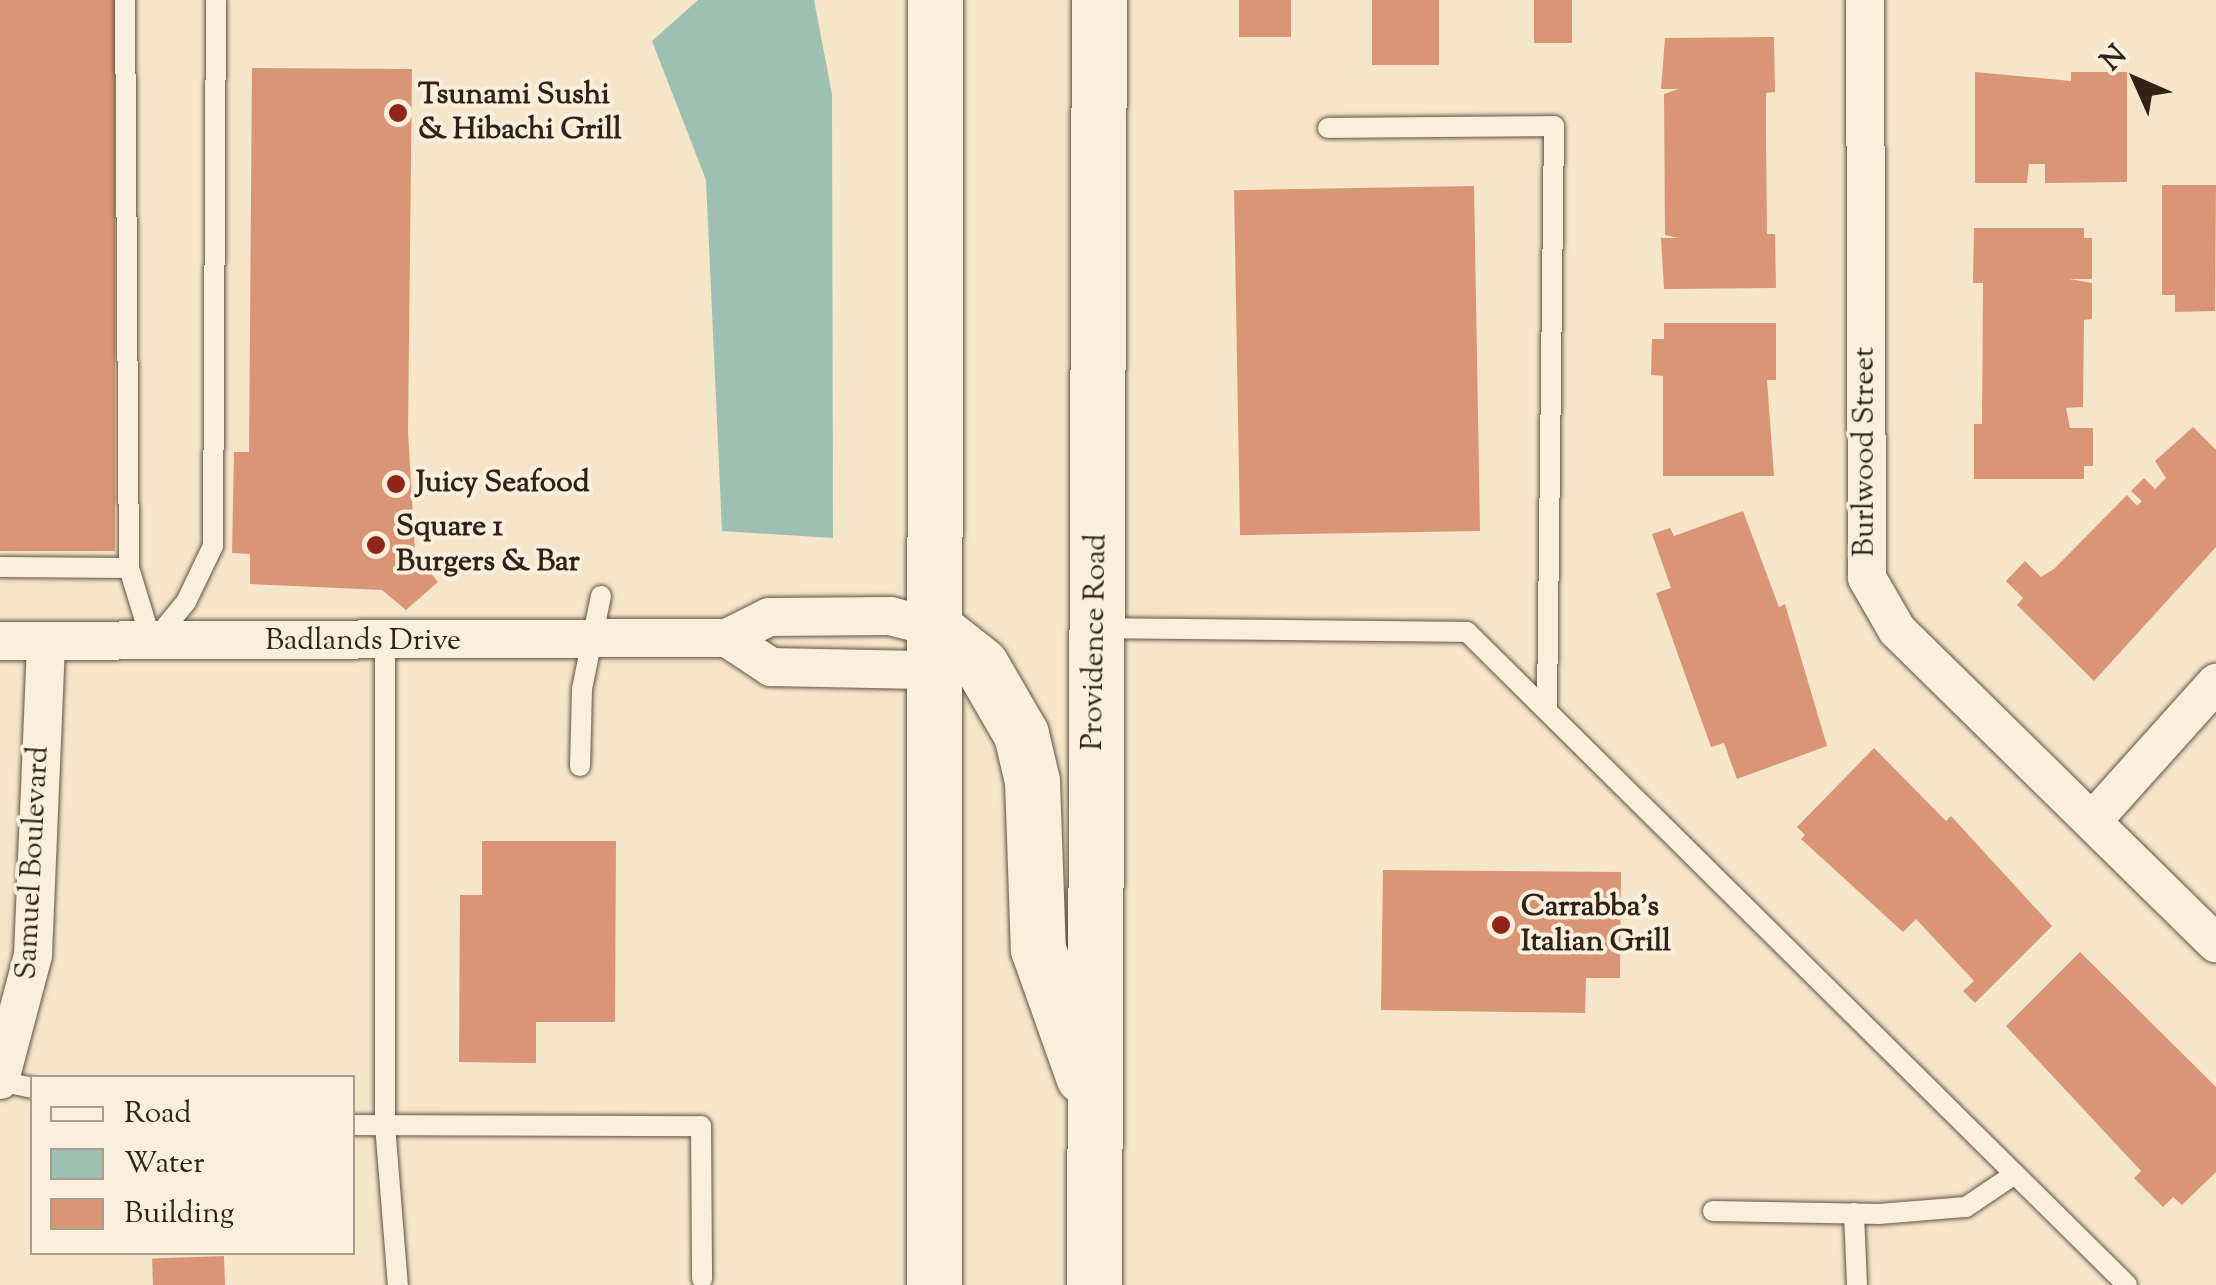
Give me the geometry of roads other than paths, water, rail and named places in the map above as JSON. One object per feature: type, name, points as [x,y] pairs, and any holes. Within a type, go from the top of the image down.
[{"type":"main road","points":[[934,1285],[935,0]]},
{"type":"main road","name":"Providence Road","points":[[1094,1285],[1098,0]]},
{"type":"main road","points":[[934,648],[982,665],[1020,734],[1032,781],[1038,949],[1093,1096]]},
{"type":"street","name":"Burlwood Street","points":[[1866,0],[1867,578],[1897,630],[2094,819],[2216,943]]},
{"type":"street","name":"Badlands Drive","points":[[0,641],[593,642],[727,638],[769,618],[890,616],[934,648]]},
{"type":"street","points":[[727,638],[771,666],[934,648]]},
{"type":"street","name":"Samuel Boulevard","points":[[0,1081],[34,955],[46,641]]},
{"type":"street","points":[[2094,819],[2216,683]]},
{"type":"lane","points":[[125,0],[128,568],[152,643]]},
{"type":"lane","points":[[152,643],[186,602],[213,546],[216,0]]},
{"type":"lane","points":[[1328,128],[1554,126],[1548,707]]},
{"type":"lane","points":[[0,567],[128,568]]},
{"type":"lane","points":[[580,766],[582,690],[602,596]]},
{"type":"lane","points":[[1096,628],[1467,632],[1548,707],[2128,1285]]},
{"type":"lane","points":[[385,642],[385,1125],[398,1281]]},
{"type":"lane","points":[[0,1081],[30,1088]]},
{"type":"lane","points":[[355,1124],[702,1126],[702,1279]]},
{"type":"lane","points":[[1713,1211],[1854,1213],[1966,1207],[2015,1174]]},
{"type":"lane","points":[[1854,1213],[1857,1285]]},
{"type":"lane","points":[[2094,1285],[2111,1268]]},
{"type":"water","points":[[698,0],[814,0],[832,94],[833,538],[722,531],[706,180],[652,41]]},
{"type":"place","name":"Tsunami Sushi & Hibachi Grill","points":[[398,113]]},
{"type":"place","name":"Juicy Seafood","points":[[396,484]]},
{"type":"place","name":"Square 1 Burgers & Bar","points":[[376,545]]},
{"type":"place","name":"Carrabba's Italian Grill","points":[[1501,925]]}]
